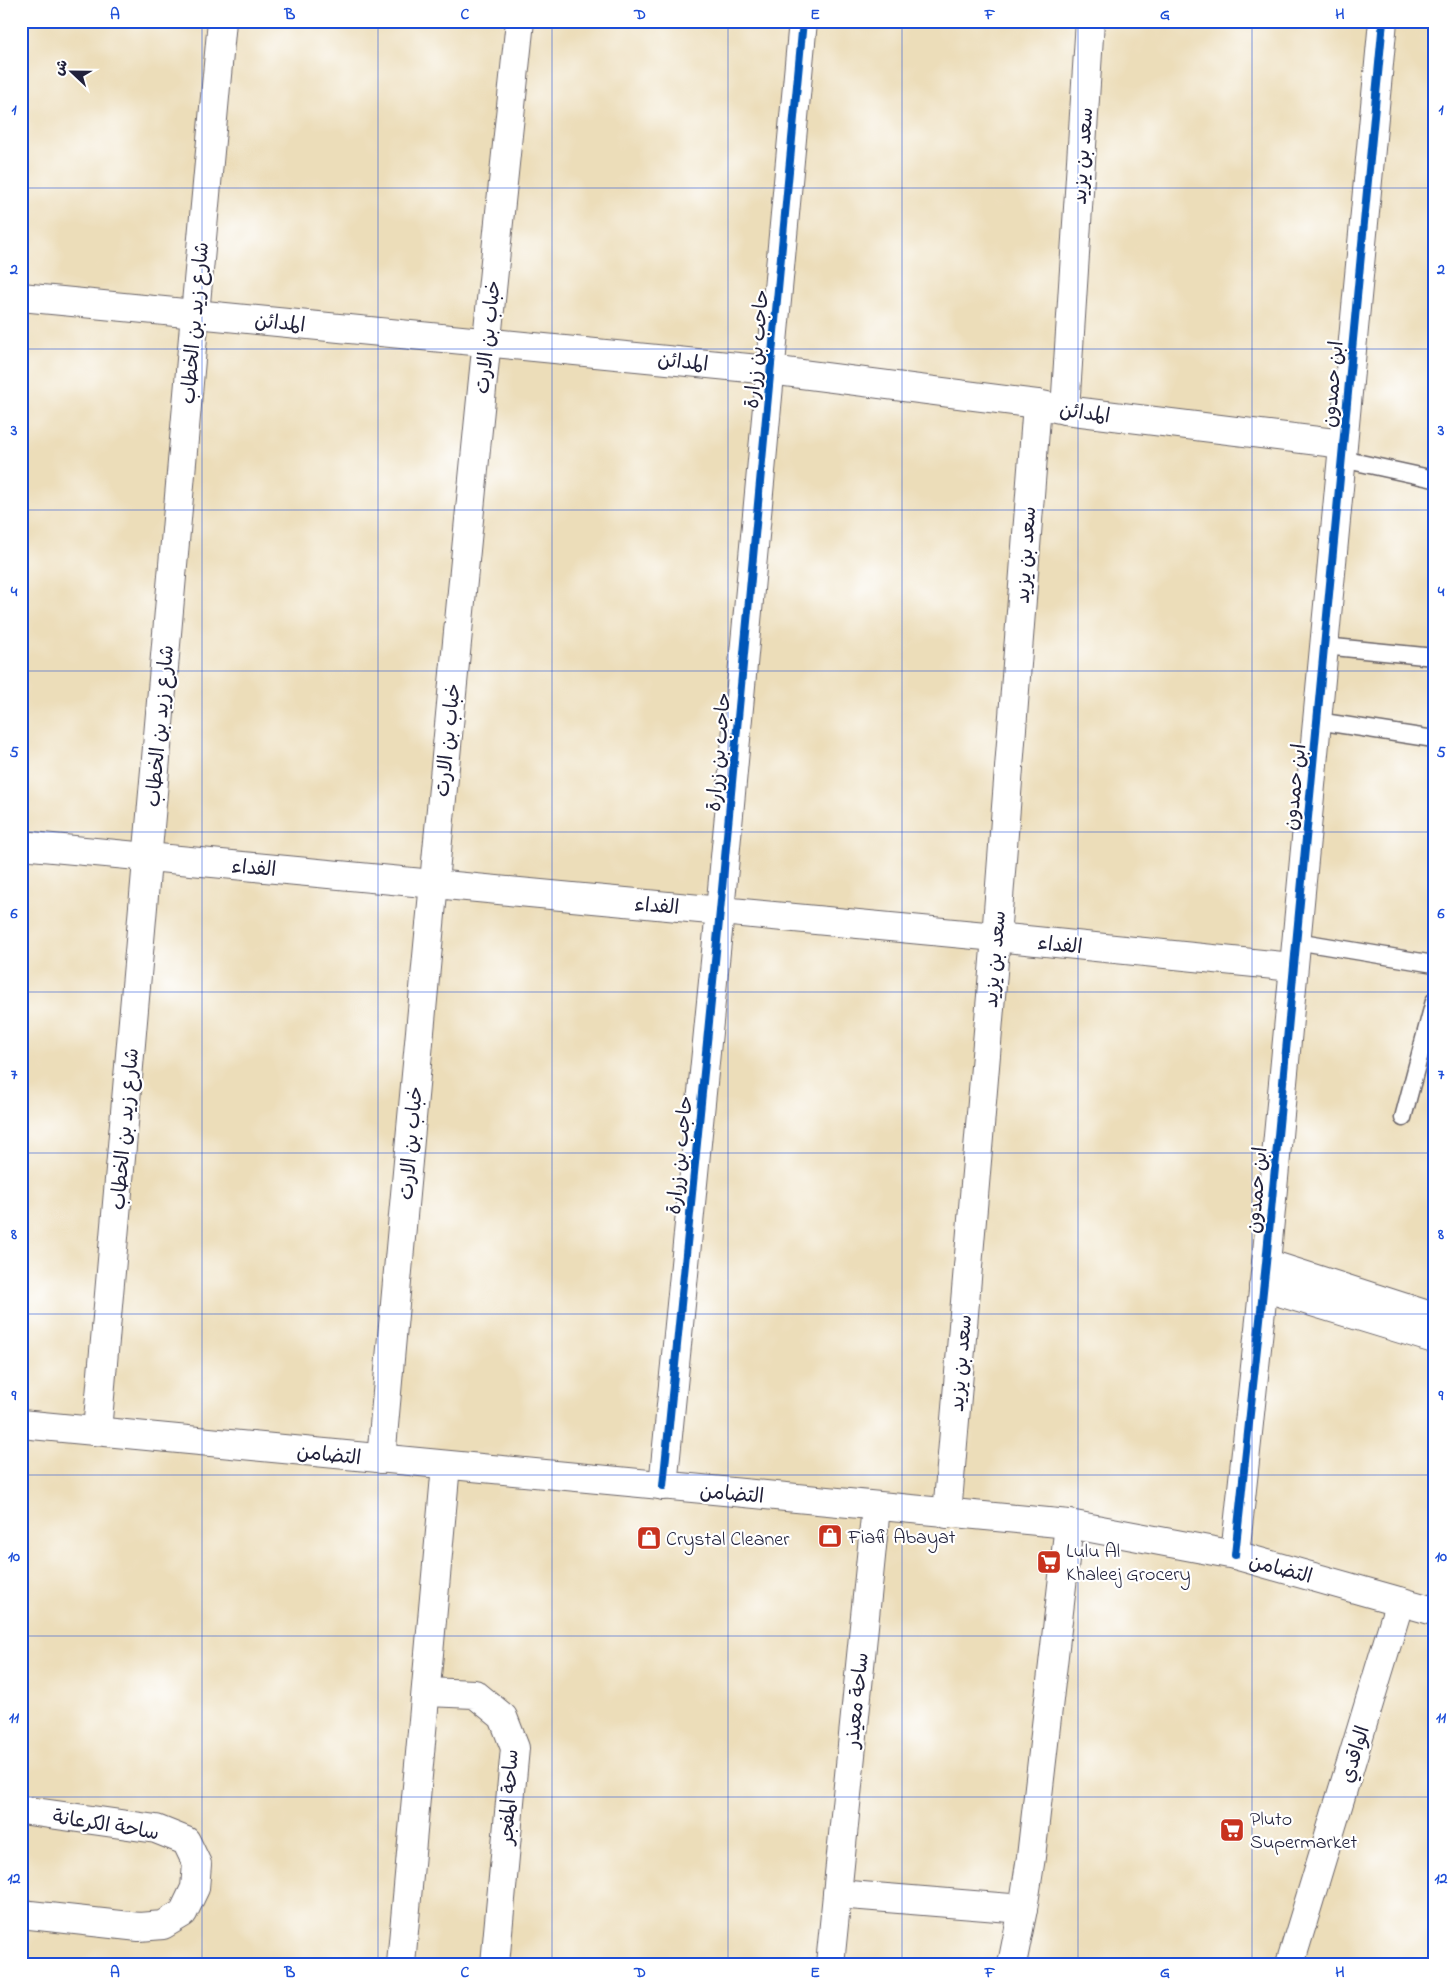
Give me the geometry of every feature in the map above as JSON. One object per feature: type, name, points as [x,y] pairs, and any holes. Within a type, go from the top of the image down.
[{"type":"street","name":"شارع زيد بن الخطاب","points":[[97,1431],[222,21]]},
{"type":"street","name":"خباب بن الارت","points":[[381,1459],[433,884],[486,342],[520,21]]},
{"type":"street","name":"حاجب بن زرارة","points":[[663,1486],[720,911],[803,21]]},
{"type":"street","name":"سعد بن يزيد","points":[[1065,410],[1090,21]]},
{"type":"street","name":"ابن حمدون","points":[[1235,1555],[1265,1275],[1382,21]]},
{"type":"street","name":"المدائن","points":[[21,297],[770,370],[1037,404],[1065,410],[1343,452]]},
{"type":"street","name":"سعد بن يزيد","points":[[947,1514],[996,937],[1037,404]]},
{"type":"street","name":"الفداء","points":[[21,845],[996,937],[1293,967]]},
{"type":"street","points":[[1265,1275],[1434,1317]]},
{"type":"street","points":[[1265,1275],[1434,1339]]},
{"type":"street","name":"التضامن","points":[[21,1424],[947,1514],[1069,1524],[1235,1555],[1434,1611]]},
{"type":"street","points":[[401,1964],[446,1465]]},
{"type":"street","name":"ساحة معيذر","points":[[830,1964],[876,1506]]},
{"type":"street","points":[[1012,1964],[1031,1857],[1069,1524]]},
{"type":"street","name":"الواقدي","points":[[1290,1964],[1400,1601]]},
{"type":"street","name":"ساحة المفجر","points":[[426,1692],[475,1694],[503,1717],[515,1748],[495,1964]]},
{"type":"street","name":"ساحة الكرعانة","points":[[21,1810],[156,1829],[186,1841],[197,1864],[195,1888],[183,1913],[163,1925],[139,1927],[21,1914]]},
{"type":"street","points":[[837,1894],[1023,1909]]},
{"type":"lane","points":[[1343,452],[1434,478]]},
{"type":"lane","points":[[1324,646],[1434,657]]},
{"type":"lane","points":[[1317,721],[1434,738]]},
{"type":"lane","points":[[1296,941],[1434,964]]},
{"type":"lane","points":[[1403,1118],[1434,1000]]},
{"type":"cycle path","points":[[663,1486],[720,911],[803,21]]},
{"type":"cycle path","points":[[1235,1555],[1266,1263],[1383,21]]},
{"type":"place","name":"Fiafi Abayat","points":[[830,1536]]},
{"type":"place","name":"Crystal Cleaner","points":[[649,1538]]},
{"type":"place","name":"Lulu Al Khaleej Grocery","points":[[1049,1562]]},
{"type":"place","name":"Pluto Supermarket","points":[[1232,1830]]}]
